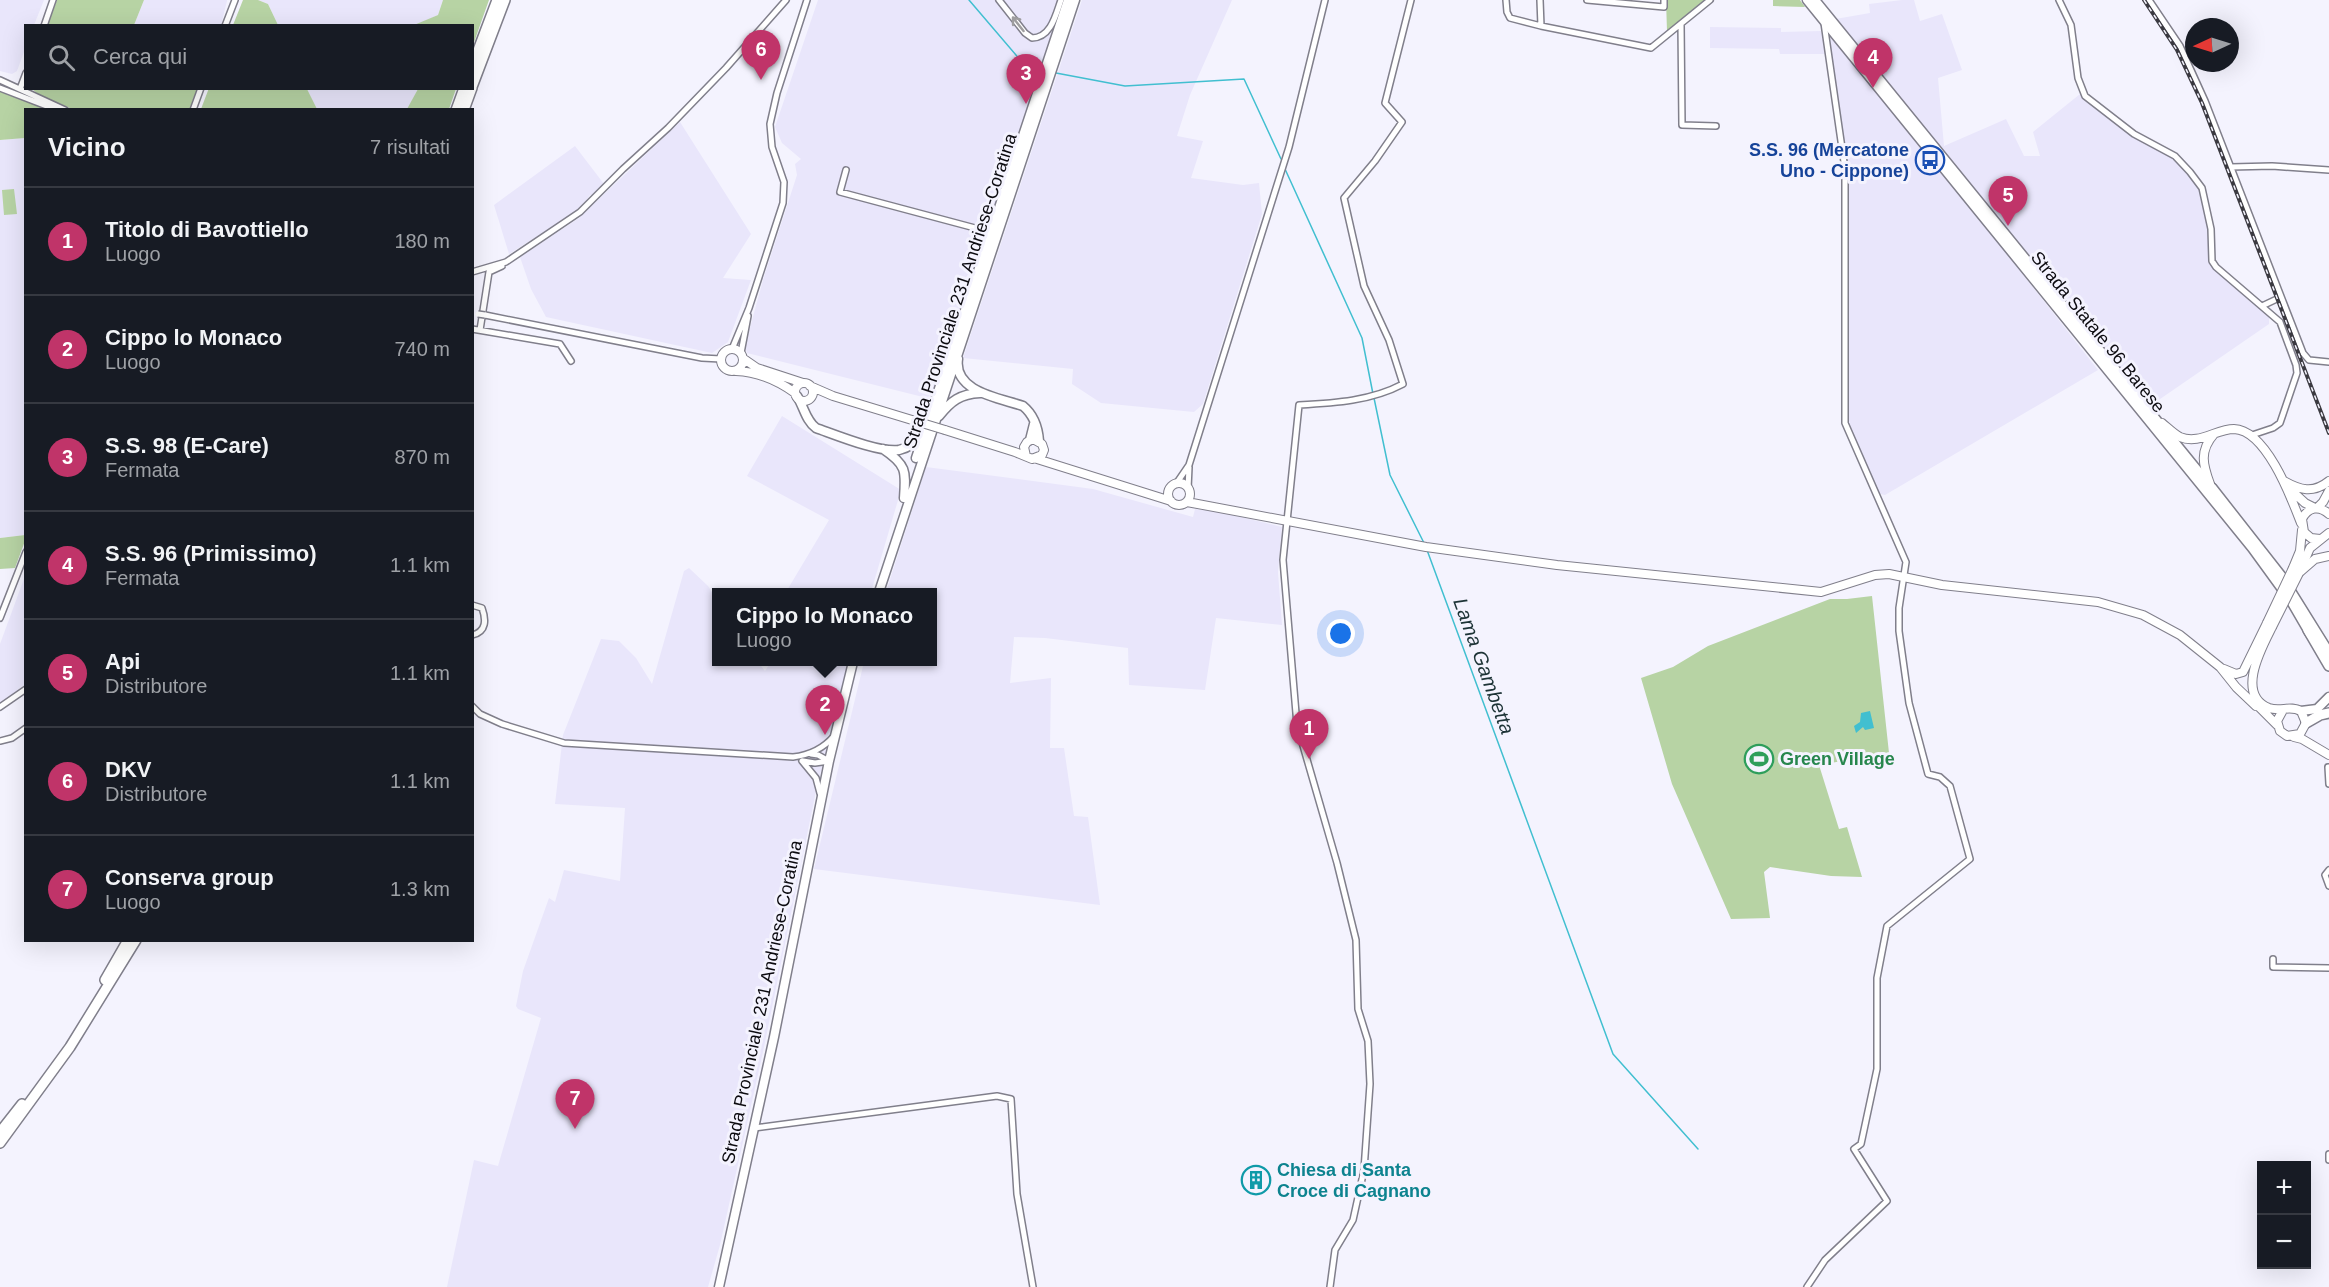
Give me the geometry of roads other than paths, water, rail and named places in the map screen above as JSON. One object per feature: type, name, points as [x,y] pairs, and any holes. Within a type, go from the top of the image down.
[{"type":"highway","points":[[474,61],[497,0]]},
{"type":"highway","points":[[474,83],[505,0]]},
{"type":"highway","points":[[457,108],[463,90]]},
{"type":"highway","points":[[465,108],[471,90]]},
{"type":"highway","name":"Strada Statale 96 Barese","points":[[2212,488],[2281,576],[2329,653]]},
{"type":"highway","name":"Strada Statale 96 Barese","points":[[2308,630],[2329,666]]},
{"type":"highway","points":[[2305,726],[2320,715],[2329,713]]},
{"type":"highway","points":[[0,1132],[61,1050],[127,942]]},
{"type":"highway","points":[[0,1143],[70,1047],[135,942]]},
{"type":"main road","name":"Strada Statale 96 Barese","points":[[1807,0],[2252,548],[2308,630]]},
{"type":"main road","name":"Strada Statale 96 Barese","points":[[1815,0],[2212,488]]},
{"type":"main road","name":"Strada Provinciale 231 Andriese-Coratina","points":[[880,588],[990,232],[1068,1]]},
{"type":"main road","name":"Strada Provinciale 231 Andriese-Coratina","points":[[875,588],[904,498],[963,335],[1068,1]]},
{"type":"main road","points":[[963,335],[958,373],[963,381],[984,393],[1023,406],[1030,412],[1035,420],[1042,444],[1042,455],[1037,459]]},
{"type":"main road","points":[[732,349],[757,368],[809,390],[804,400],[780,382],[749,371],[725,369],[721,359],[725,352],[732,349]]},
{"type":"main road","points":[[736,371],[742,366],[742,356]]},
{"type":"main road","points":[[984,393],[968,394],[957,398],[932,418],[918,440],[899,450],[883,449],[816,428],[811,425],[796,395],[798,386],[833,396],[912,420],[945,430],[999,447],[1030,459],[1064,467],[1180,505],[1187,502],[1207,504],[1288,521],[1474,554],[1821,592],[1879,574],[1905,576],[1942,585],[2113,605],[2143,615],[2192,643],[2220,667],[2236,687],[2277,725],[2284,735],[2310,743],[2329,755]]},
{"type":"main road","points":[[807,416],[809,390]]},
{"type":"main road","points":[[2154,417],[2180,437],[2196,439],[2236,429],[2252,435],[2283,481],[2293,500],[2302,526],[2311,538],[2325,538]]},
{"type":"main road","points":[[1026,456],[1023,450],[1035,420]]},
{"type":"main road","points":[[2212,488],[2203,457],[2208,441],[2215,433]]},
{"type":"main road","points":[[999,447],[1027,442],[1042,444],[1064,467]]},
{"type":"main road","points":[[883,449],[903,467],[906,478],[904,498]]},
{"type":"main road","points":[[2283,481],[2300,489],[2311,490],[2329,481]]},
{"type":"main road","points":[[2283,481],[2301,500],[2329,514]]},
{"type":"main road","points":[[1149,494],[1183,484],[1207,504]]},
{"type":"main road","points":[[1171,501],[1169,492],[1174,485]]},
{"type":"main road","points":[[1187,502],[1189,490]]},
{"type":"main road","points":[[2296,570],[2304,515],[2323,502],[2329,491]]},
{"type":"main road","points":[[2220,667],[2232,673],[2240,673],[2245,669],[2296,570],[2306,554],[2325,538]]},
{"type":"main road","points":[[2296,570],[2315,559],[2329,556]]},
{"type":"main road","points":[[2269,625],[2255,664],[2252,681],[2257,696],[2265,706],[2283,710],[2318,709],[2329,697]]},
{"type":"main road","points":[[2308,630],[2329,672]]},
{"type":"main road","points":[[2252,657],[2248,669],[2248,684],[2256,706]]},
{"type":"main road","name":"Strada Provinciale 231 Andriese-Coratina","points":[[719,1287],[821,798],[852,666]]},
{"type":"main road","name":"Strada Provinciale 231 Andriese-Coratina","points":[[838,723],[857,666]]},
{"type":"main road","points":[[2277,725],[2277,718],[2283,710]]},
{"type":"main road","points":[[2301,711],[2310,743]]},
{"type":"main road","points":[[2294,737],[2305,726]]},
{"type":"street","points":[[45,24],[53,0]]},
{"type":"street","points":[[226,24],[235,0]]},
{"type":"street","points":[[474,271],[506,262],[580,212],[630,162],[668,129],[786,0]]},
{"type":"street","points":[[732,349],[749,308],[783,203],[784,182],[772,147],[770,124],[773,106],[807,0]]},
{"type":"street","points":[[999,0],[1025,33],[1032,38],[1041,37],[1046,32],[1068,1]]},
{"type":"street","points":[[1189,490],[1189,465],[1289,147],[1325,0]]},
{"type":"street","points":[[1330,1287],[1335,1250],[1353,1220],[1364,1170],[1370,1084],[1368,1041],[1358,1009],[1356,940],[1337,863],[1297,725],[1283,560],[1299,405],[1351,400],[1386,393],[1403,384],[1389,339],[1364,285],[1344,198],[1375,161],[1401,122],[1386,103],[1411,0]]},
{"type":"street","points":[[1506,0],[1510,18],[1651,48],[1710,0]]},
{"type":"street","points":[[1540,0],[1540,26]]},
{"type":"street","points":[[1587,0],[1664,7],[1664,0]]},
{"type":"street","points":[[2059,0],[2071,25],[2078,78],[2085,96],[2134,134],[2175,156],[2190,172],[2202,188],[2207,204],[2212,261],[2280,322],[2297,373],[2280,423],[2273,428],[2252,435]]},
{"type":"street","points":[[2149,0],[2175,38],[2192,70],[2306,358],[2329,362]]},
{"type":"street","points":[[1807,1287],[1825,1260],[1887,1201],[1854,1149],[1861,1144],[1878,1069],[1876,978],[1887,927],[1970,859],[1950,786],[1940,777],[1928,774],[1910,703],[1898,619],[1906,562],[1845,423],[1845,169],[1824,21]]},
{"type":"street","points":[[1681,24],[1682,125],[1716,126]]},
{"type":"street","points":[[20,88],[24,78]]},
{"type":"street","points":[[0,80],[24,90]]},
{"type":"street","points":[[0,88],[52,108]]},
{"type":"street","points":[[24,90],[61,108]]},
{"type":"street","points":[[194,108],[200,90]]},
{"type":"street","points":[[2231,167],[2272,166],[2329,170]]},
{"type":"street","points":[[846,170],[840,192],[990,232]]},
{"type":"street","points":[[480,330],[489,272],[507,264],[506,262]]},
{"type":"street","points":[[2262,306],[2281,297]]},
{"type":"street","points":[[742,356],[749,308]]},
{"type":"street","points":[[478,314],[702,358],[721,359]]},
{"type":"street","points":[[474,329],[560,344],[571,361]]},
{"type":"street","points":[[1174,485],[1189,465]]},
{"type":"street","points":[[0,618],[24,557]]},
{"type":"street","points":[[474,606],[482,608],[486,620],[483,629],[474,634]]},
{"type":"street","points":[[0,707],[24,689]]},
{"type":"street","points":[[474,708],[480,714],[502,724],[564,743],[793,757],[818,754],[829,761]]},
{"type":"street","points":[[0,741],[12,738],[24,729]]},
{"type":"street","points":[[809,754],[825,745],[835,734]]},
{"type":"street","points":[[793,757],[814,764],[829,761]]},
{"type":"street","points":[[802,761],[816,778],[821,798]]},
{"type":"street","points":[[2328,767],[2329,784]]},
{"type":"street","points":[[2329,870],[2325,875],[2329,886]]},
{"type":"street","points":[[2273,959],[2273,967],[2329,968]]},
{"type":"street","points":[[754,1128],[997,1096],[1011,1099],[1017,1194],[1033,1287]]},
{"type":"street","points":[[2329,1154],[2329,1160]]},
{"type":"water","points":[[1870,711],[1874,728],[1865,730],[1863,727],[1856,733],[1854,726],[1860,722],[1861,713]]},
{"type":"waterway","name":"Lama Gambetta","points":[[969,0],[1027,68],[1039,70]]},
{"type":"waterway","name":"Lama Gambetta","points":[[1056,73],[1125,86],[1244,79],[1281,159]]},
{"type":"waterway","name":"Lama Gambetta","points":[[1285,169],[1362,338],[1373,394]]},
{"type":"waterway","name":"Lama Gambetta","points":[[1374,398],[1390,475],[1424,543]]},
{"type":"waterway","name":"Lama Gambetta","points":[[1427,550],[1613,1054],[1698,1149]]},
{"type":"railway","points":[[2144,0],[2177,50],[2202,103],[2329,433]]},
{"type":"place","name":"DKV","points":[[761,80]]},
{"type":"place","name":"S.S. 96 (Primissimo)","points":[[1873,88]]},
{"type":"place","name":"S.S. 98 (E-Care)","points":[[1026,104]]},
{"type":"place","name":"S.S. 96 (Mercatone Uno - Cippone)","points":[[1930,160]]},
{"type":"place","name":"Api","points":[[2008,226]]},
{"type":"place","name":"Cippo lo Monaco","points":[[825,735]]},
{"type":"place","name":"Titolo di Bavottiello","points":[[1309,759]]},
{"type":"place","name":"Green Village","points":[[1759,759]]},
{"type":"place","name":"Conserva group","points":[[575,1129]]},
{"type":"place","name":"Chiesa di Santa Croce di Cagnano","points":[[1256,1180]]}]
